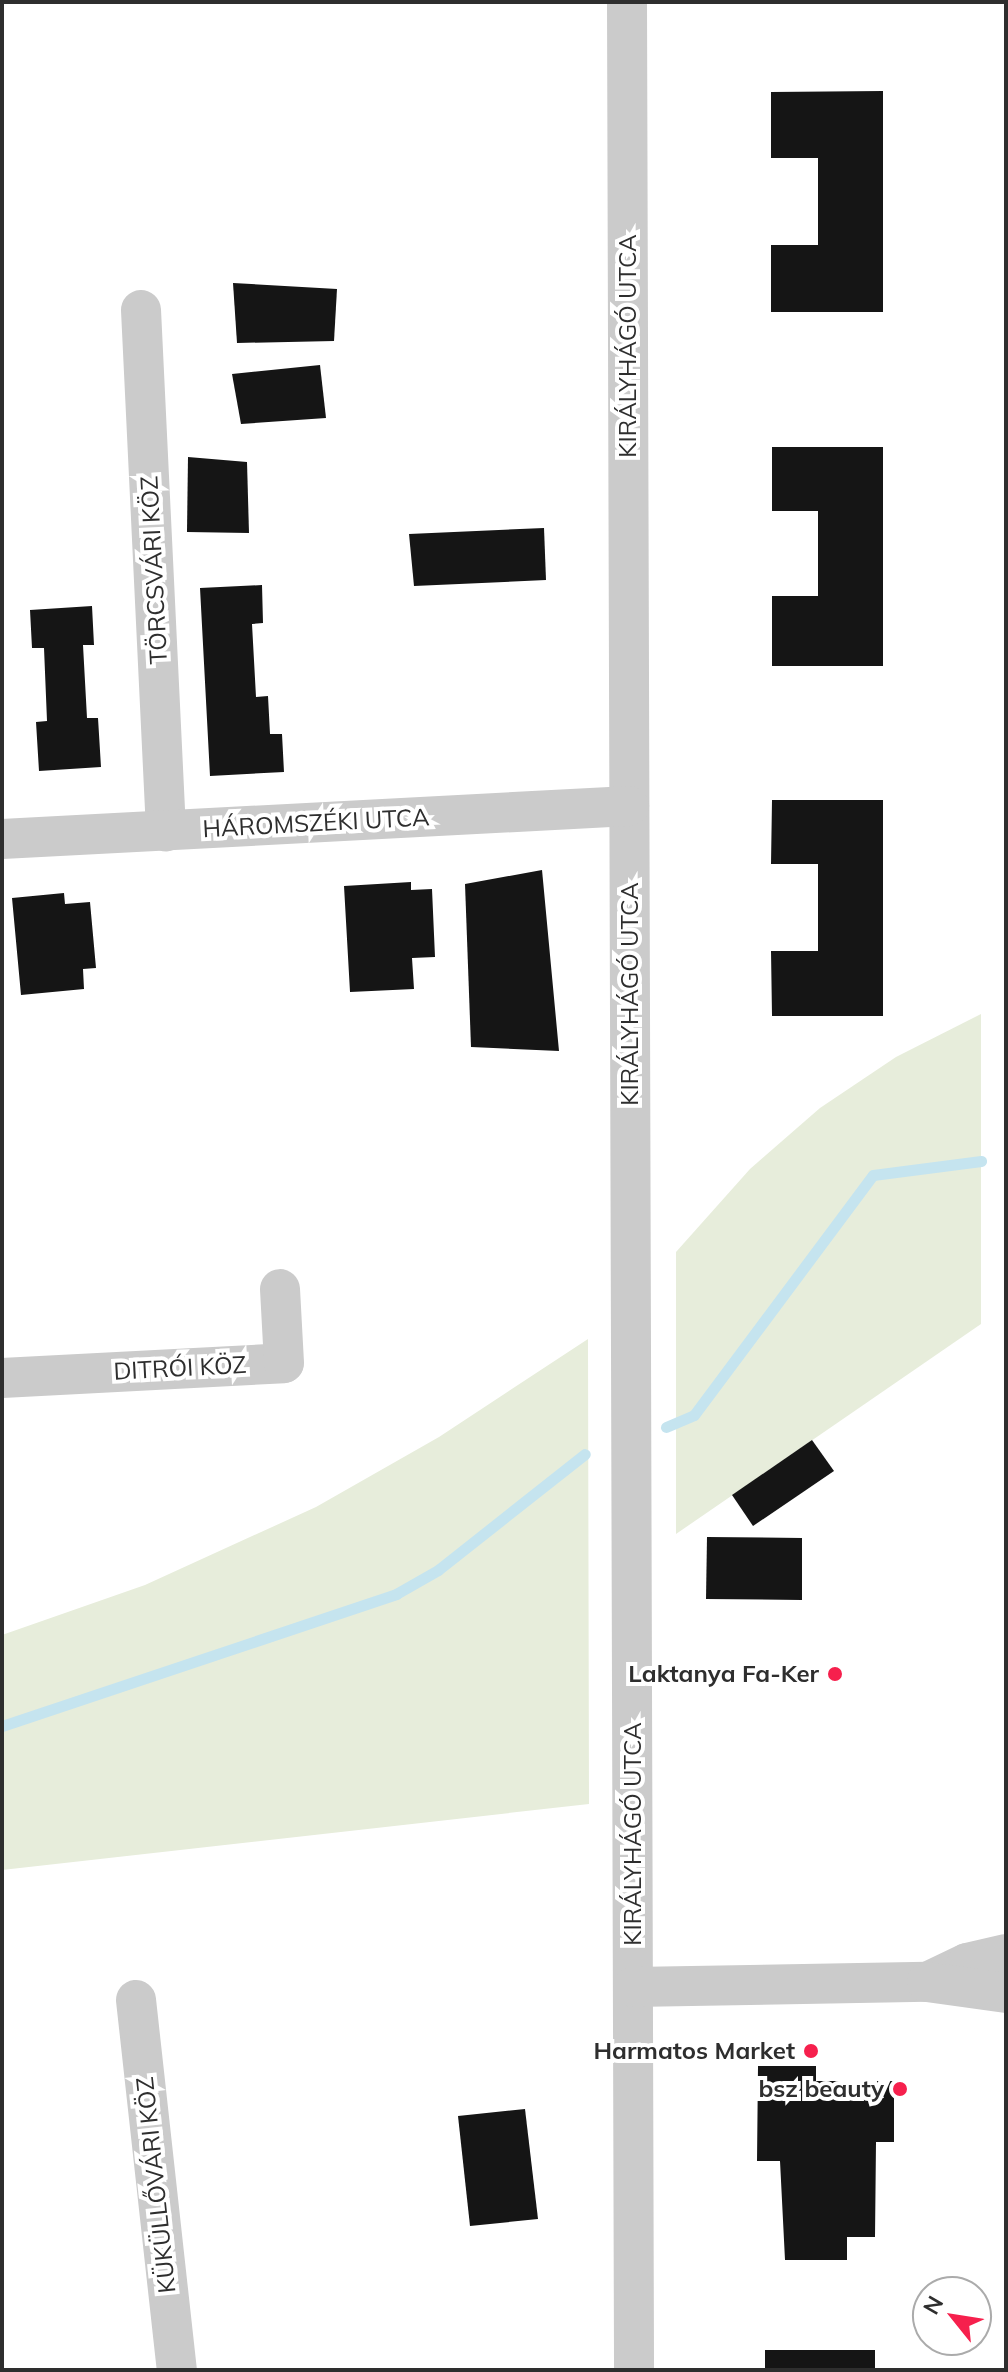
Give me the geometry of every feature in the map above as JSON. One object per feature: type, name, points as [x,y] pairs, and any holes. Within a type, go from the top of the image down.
[{"type":"street","name":"KIRÁLYHÁGÓ UTCA","points":[[627,2],[634,2370]]},
{"type":"street","name":"TÖRCSVÁRI KÖZ","points":[[141,310],[166,831]]},
{"type":"street","name":"HÁROMSZÉKI UTCA","points":[[2,839],[629,806]]},
{"type":"street","name":"DITRÓI KÖZ","points":[[2,1378],[284,1363],[280,1289]]},
{"type":"street","points":[[927,1982],[967,1963],[1006,1954]]},
{"type":"street","points":[[633,1987],[927,1982],[1006,1993]]},
{"type":"street","name":"KÜKÜLLŐVÁRI KÖZ","points":[[136,2000],[177,2370]]},
{"type":"green space","points":[[981,1014],[981,1324],[676,1534],[676,1252],[750,1169],[820,1108],[896,1057]]},
{"type":"green space","points":[[588,1339],[589,1804],[2,1870],[2,1635],[145,1585],[316,1507],[439,1437]]},
{"type":"building","points":[[883,91],[883,312],[771,312],[771,245],[818,245],[818,158],[771,158],[771,92]]},
{"type":"building","points":[[233,283],[337,289],[334,341],[237,343]]},
{"type":"building","points":[[320,365],[326,418],[241,424],[232,374]]},
{"type":"building","points":[[772,447],[883,447],[883,666],[772,666],[772,596],[818,596],[818,511],[772,511]]},
{"type":"building","points":[[188,457],[247,462],[249,533],[187,532]]},
{"type":"building","points":[[544,528],[546,580],[414,586],[409,534]]},
{"type":"building","points":[[262,585],[263,623],[252,624],[256,697],[268,696],[270,734],[282,734],[284,772],[210,776],[200,588]]},
{"type":"building","points":[[92,606],[94,645],[83,645],[87,718],[98,718],[101,767],[39,771],[36,722],[47,721],[44,648],[32,648],[30,610]]},
{"type":"building","points":[[772,800],[883,800],[883,1016],[772,1016],[771,951],[818,951],[818,864],[771,864]]},
{"type":"building","points":[[542,870],[559,1051],[471,1047],[465,884]]},
{"type":"building","points":[[411,882],[411,890],[432,889],[435,957],[412,958],[414,989],[350,992],[344,886]]},
{"type":"building","points":[[64,893],[65,904],[90,902],[96,968],[83,969],[84,989],[21,995],[12,898]]},
{"type":"building","points":[[812,1440],[834,1471],[753,1526],[732,1495]]},
{"type":"building","points":[[707,1537],[802,1538],[802,1600],[706,1599]]},
{"type":"building","points":[[758,2066],[816,2066],[816,2081],[894,2081],[894,2142],[876,2142],[875,2237],[847,2237],[847,2260],[785,2260],[780,2161],[757,2161]]},
{"type":"building","points":[[525,2109],[538,2219],[470,2226],[458,2116]]},
{"type":"building","points":[[765,2350],[875,2350],[875,2370],[765,2370]]},
{"type":"waterway","points":[[666,1427],[694,1415],[873,1175],[981,1161]]},
{"type":"waterway","points":[[2,1726],[396,1594],[438,1570],[585,1454]]},
{"type":"place","name":"Laktanya Fa-Ker","points":[[835,1674]]},
{"type":"place","name":"Harmatos Market","points":[[811,2051]]},
{"type":"place","name":"bsz beauty","points":[[900,2089]]}]
